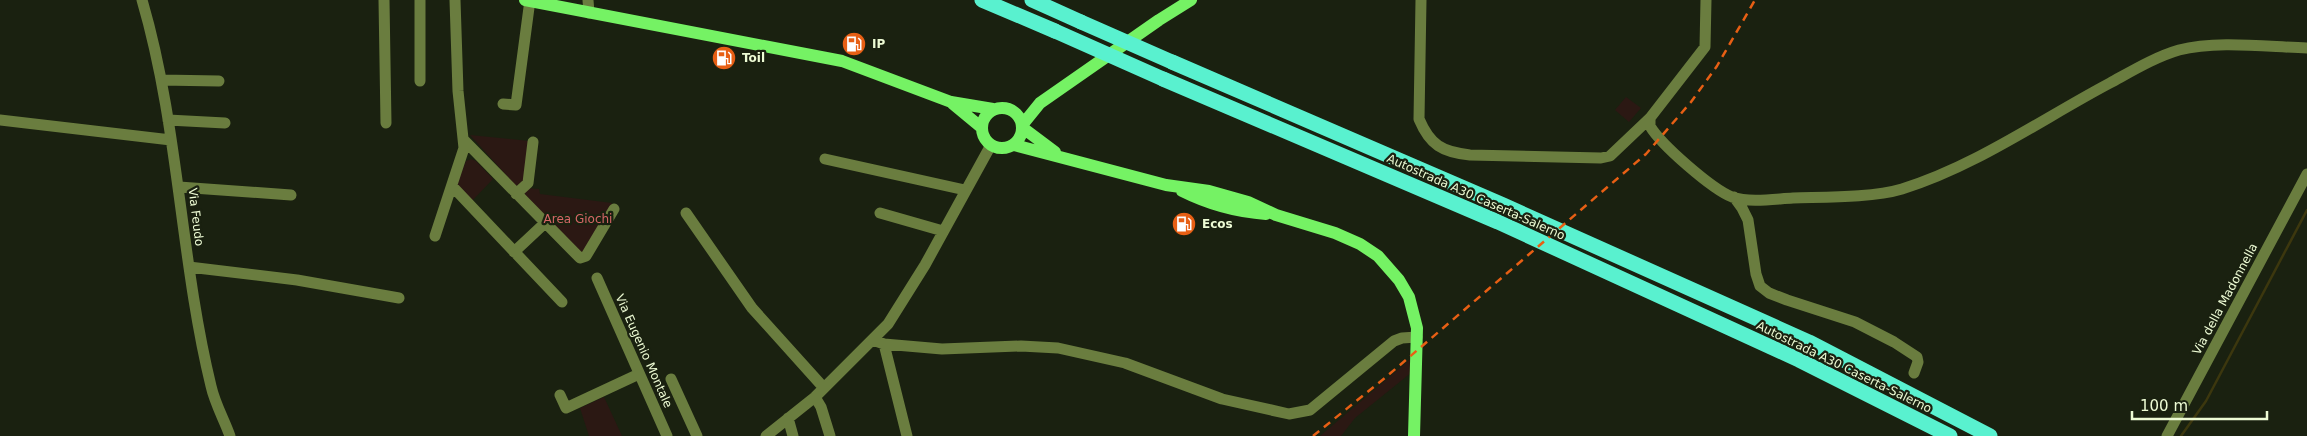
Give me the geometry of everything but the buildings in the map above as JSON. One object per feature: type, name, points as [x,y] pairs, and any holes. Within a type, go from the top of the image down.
[{"type":"highway","name":"Autostrada A30 Caserta-Salerno","points":[[982,0],[1498,222],[1799,360],[1950,436]]},
{"type":"highway","name":"Autostrada A30 Caserta-Salerno","points":[[1032,0],[1503,205],[1800,338],[1990,436]]},
{"type":"main road","points":[[528,0],[588,6],[842,61],[951,102],[993,109]]},
{"type":"main road","points":[[1014,145],[1019,140],[1023,126],[1040,103],[1141,32],[1191,0]]},
{"type":"main road","points":[[951,102],[982,128]]},
{"type":"main road","points":[[1040,103],[1011,109],[999,107],[993,109],[985,117],[982,128],[983,134],[991,145],[1002,148],[1014,145],[1172,186],[1209,191],[1248,202],[1276,215],[1335,233],[1360,244],[1378,256],[1399,280],[1409,297],[1417,332],[1414,436]]},
{"type":"main road","points":[[1011,109],[1017,113],[1023,126],[1066,158]]},
{"type":"street","name":"Via Feudo","points":[[142,0],[161,80],[172,140],[189,267],[211,386],[230,436]]},
{"type":"street","points":[[384,0],[386,123]]},
{"type":"street","points":[[420,0],[420,81]]},
{"type":"street","points":[[435,236],[464,148],[458,91],[456,0]]},
{"type":"street","points":[[502,104],[516,105],[528,0]]},
{"type":"street","points":[[1421,0],[1419,119],[1426,135],[1440,148],[1452,153],[1601,158],[1610,156],[1650,118],[1705,47],[1706,0]]},
{"type":"street","points":[[1650,118],[1650,126],[1653,132],[1671,149],[1714,188],[1734,197],[1756,199],[1882,193],[1900,190],[1966,162],[2090,93],[2178,50],[2204,46],[2307,48]]},
{"type":"street","points":[[161,80],[219,81]]},
{"type":"street","points":[[0,120],[172,140]]},
{"type":"street","points":[[168,120],[225,123]]},
{"type":"street","points":[[464,139],[576,255],[583,258],[614,209]]},
{"type":"street","points":[[516,194],[528,183],[533,142]]},
{"type":"street","points":[[766,436],[815,397],[888,324],[925,265],[991,145]]},
{"type":"street","points":[[825,159],[965,190]]},
{"type":"street","name":"Via della Madonnella","points":[[2167,436],[2307,174]]},
{"type":"street","points":[[179,186],[291,195]]},
{"type":"street","points":[[452,186],[562,302]]},
{"type":"street","points":[[1734,197],[1748,220],[1756,274],[1764,289],[1787,300],[1855,322],[1894,342],[1917,357],[1918,362],[1914,373]]},
{"type":"street","points":[[686,213],[752,308],[824,388]]},
{"type":"street","points":[[880,213],[944,231]]},
{"type":"street","points":[[514,252],[545,223]]},
{"type":"street","points":[[189,267],[297,280],[399,298]]},
{"type":"street","name":"Via Eugenio Montale","points":[[597,278],[667,436]]},
{"type":"street","points":[[873,340],[884,344],[942,349],[1021,346],[1058,348],[1125,363],[1222,399],[1289,414],[1310,410],[1394,341],[1417,332]]},
{"type":"street","points":[[884,344],[907,436]]},
{"type":"street","points":[[560,395],[566,408],[639,374]]},
{"type":"street","points":[[671,379],[696,436]]},
{"type":"street","points":[[815,397],[821,408],[830,436]]},
{"type":"street","points":[[788,418],[794,436]]},
{"type":"green space","points":[[1626,97],[1641,108],[1629,122],[1615,110]]},
{"type":"green space","points":[[470,135],[529,141],[525,180],[516,186]]},
{"type":"green space","points":[[471,159],[476,161],[493,179],[471,202],[457,184],[466,161]]},
{"type":"green space","name":"Area Giochi","points":[[526,188],[539,189],[540,194],[612,203],[582,253],[521,192]]},
{"type":"green space","points":[[1413,357],[1412,372],[1355,418],[1341,436],[1320,436]]},
{"type":"green space","points":[[604,397],[622,436],[589,436],[580,408]]},
{"type":"waterway","points":[[2181,436],[2206,401],[2307,210]]},
{"type":"railway","points":[[1313,436],[1386,377],[1646,154],[1691,102],[1717,66],[1755,0]]},
{"type":"place","name":"IP","points":[[854,44]]},
{"type":"place","name":"Toil","points":[[724,58]]},
{"type":"place","name":"Ecos","points":[[1184,224]]}]
